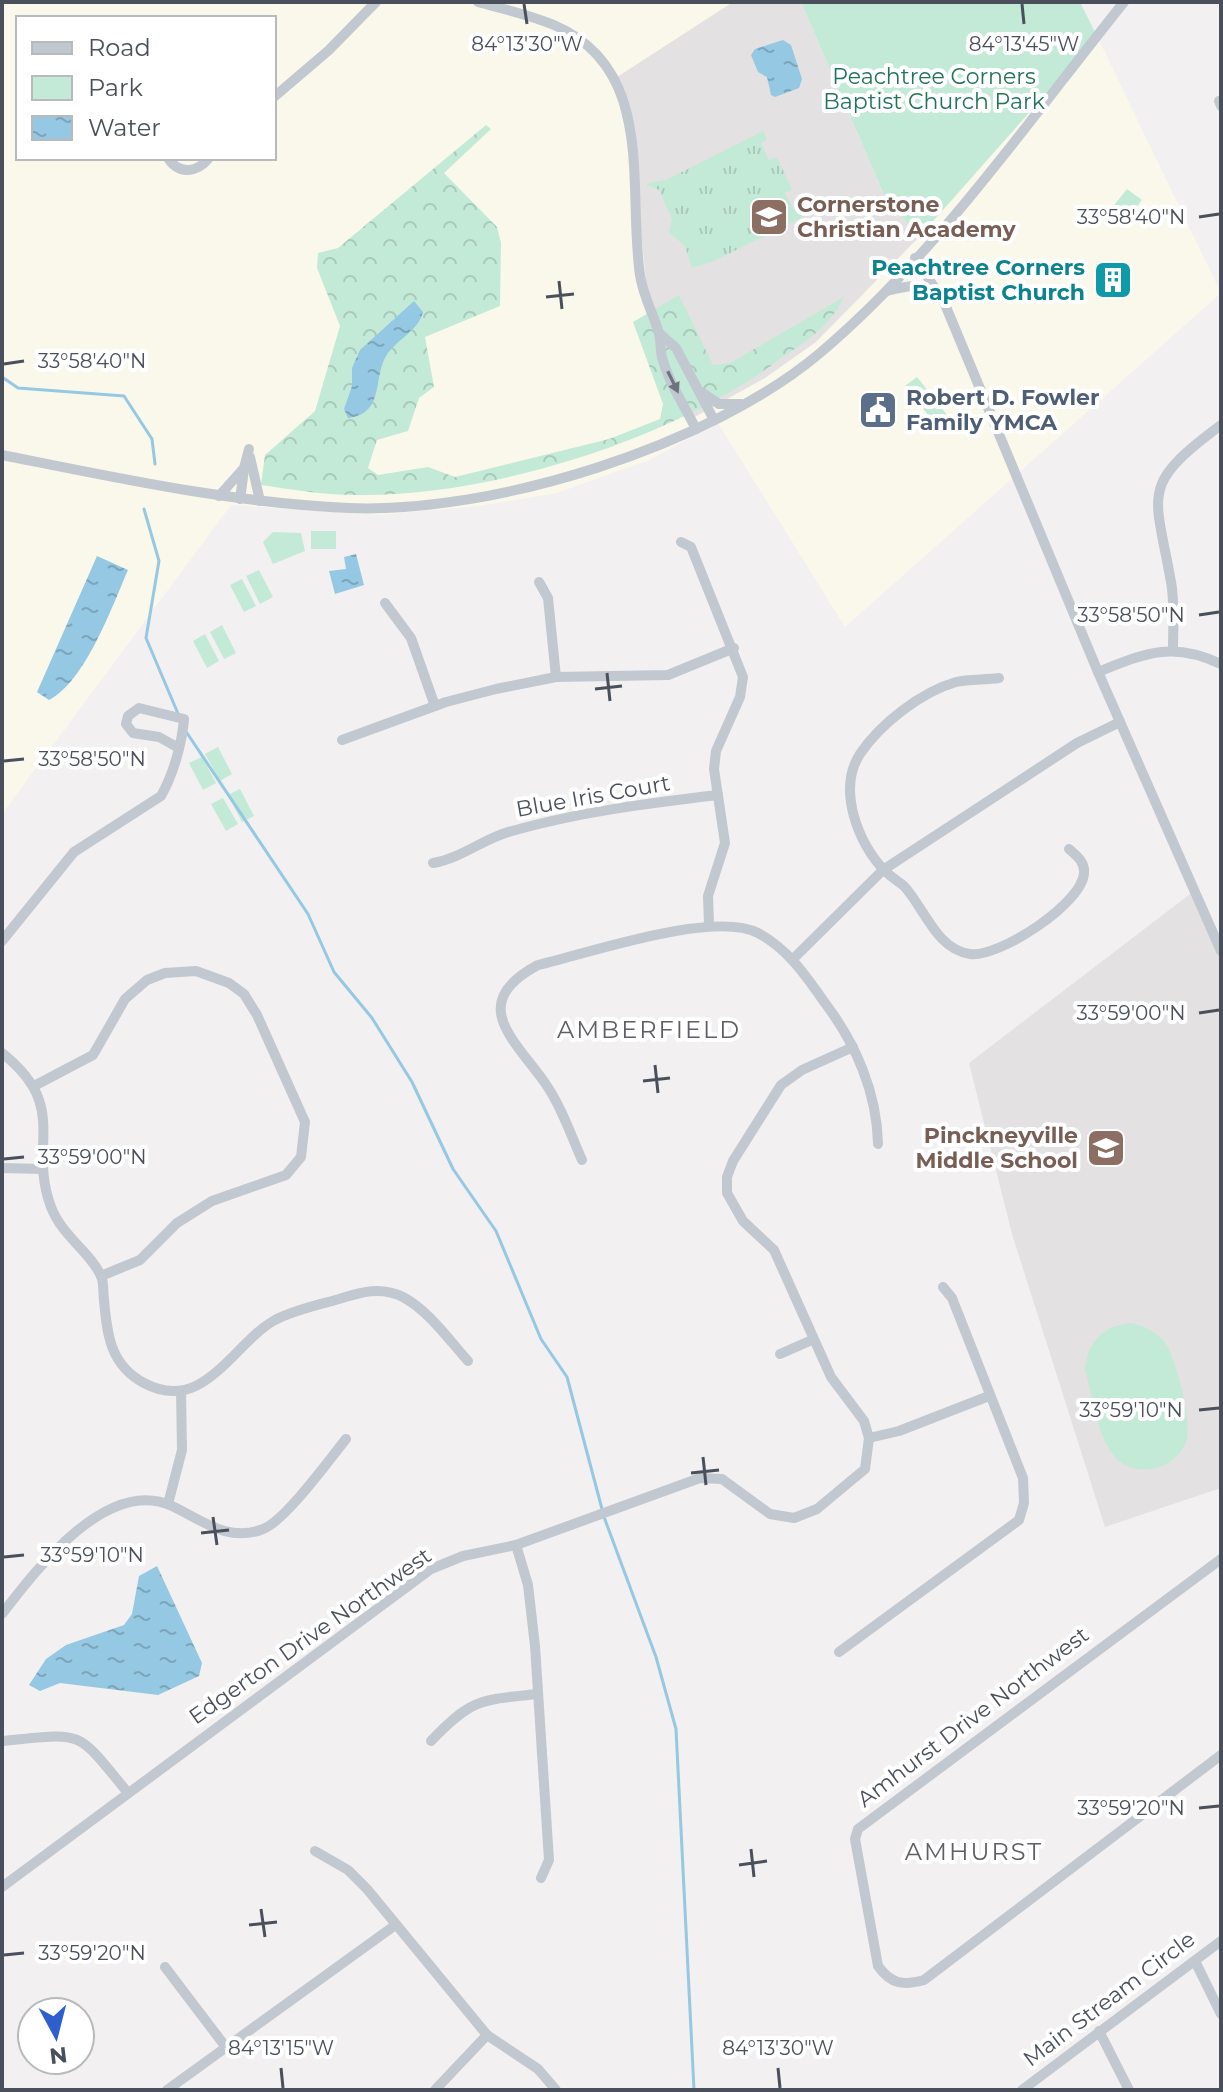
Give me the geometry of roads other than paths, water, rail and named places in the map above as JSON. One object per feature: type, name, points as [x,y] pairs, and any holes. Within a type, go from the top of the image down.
[{"type":"street","points":[[276,95],[329,50],[376,2]]},
{"type":"street","points":[[478,2],[554,25],[573,35],[603,62],[614,79],[628,109],[632,134],[636,240],[643,293],[659,333],[662,358],[696,429]]},
{"type":"street","points":[[2,455],[219,496],[353,508],[427,503],[505,491],[619,461],[714,420],[819,354],[886,291],[915,258],[1124,2]]},
{"type":"street","points":[[170,160],[179,169],[187,171],[196,169],[207,160]]},
{"type":"street","points":[[915,258],[928,273],[944,302],[1098,672],[1221,951]]},
{"type":"street","points":[[886,291],[916,285],[927,288],[944,302]]},
{"type":"street","points":[[659,333],[676,348],[714,420]]},
{"type":"street","points":[[698,390],[719,404],[743,404]]},
{"type":"street","points":[[1173,649],[1172,584],[1156,503],[1168,471],[1221,425]]},
{"type":"street","points":[[240,499],[249,449],[260,501]]},
{"type":"street","points":[[219,496],[244,468]]},
{"type":"street","points":[[681,542],[691,547],[734,648],[743,677],[740,697],[716,751],[725,843],[708,896],[709,924]]},
{"type":"street","points":[[539,582],[548,598],[556,677]]},
{"type":"street","points":[[385,603],[411,638],[435,706]]},
{"type":"street","points":[[342,740],[435,706],[556,677],[668,675],[734,648]]},
{"type":"street","points":[[1098,672],[1151,652],[1173,649],[1221,664]]},
{"type":"street","points":[[999,678],[956,682],[925,698],[882,727],[855,763],[851,792],[854,817],[864,841],[883,870],[904,887],[937,933],[956,950],[980,954],[1015,941],[1036,926],[1082,883],[1085,871],[1081,859],[1069,849]]},
{"type":"street","points":[[2,941],[74,852],[161,796],[168,783],[177,747],[184,719],[139,708],[128,716],[126,724],[133,733],[159,737],[177,747]]},
{"type":"street","points":[[793,959],[883,870],[1077,743],[1120,722]]},
{"type":"street","name":"Blue Iris Court","points":[[433,863],[451,860],[505,833],[558,818],[718,795]]},
{"type":"street","points":[[582,1160],[545,1083],[506,1035],[502,1011],[510,986],[518,975],[538,965],[709,924],[739,926],[756,932],[793,959],[853,1047],[873,1100],[878,1144]]},
{"type":"street","points":[[34,1086],[93,1055],[125,999],[147,980],[165,973],[196,971],[229,983],[244,994],[257,1015],[305,1122],[301,1157],[286,1175],[204,1205],[177,1223],[140,1260],[101,1276]]},
{"type":"street","points":[[853,1047],[791,1077],[772,1095],[733,1161],[727,1193],[743,1221],[774,1250],[812,1340],[831,1377],[864,1421],[869,1438],[899,1431],[989,1396]]},
{"type":"street","points":[[2,1053],[34,1086],[44,1118],[43,1169],[47,1196],[58,1223],[101,1276],[107,1335],[120,1364],[146,1384],[181,1391],[212,1379],[241,1347],[276,1320],[364,1291],[392,1292],[406,1299],[468,1361]]},
{"type":"street","points":[[2,1168],[43,1169]]},
{"type":"street","points":[[839,1652],[1019,1520],[1024,1503],[1023,1478],[952,1298],[943,1287]]},
{"type":"street","points":[[780,1354],[812,1340]]},
{"type":"street","points":[[168,1504],[182,1450],[181,1391]]},
{"type":"street","name":"Edgerton Drive Northwest","points":[[2,1887],[431,1569],[463,1556],[516,1545],[700,1478],[722,1479],[770,1514],[806,1516],[865,1469],[869,1438]]},
{"type":"street","points":[[2,1614],[88,1520],[122,1504],[168,1504],[224,1532],[266,1529],[280,1518],[346,1439]]},
{"type":"street","points":[[516,1545],[528,1585],[537,1694],[549,1860],[541,1878]]},
{"type":"street","name":"Amhurst Drive Northwest","points":[[1221,1559],[858,1829],[855,1839],[878,1966],[884,1976],[900,1984],[924,1980],[1221,1755]]},
{"type":"street","points":[[431,1741],[451,1720],[480,1701],[537,1694]]},
{"type":"street","points":[[2,1741],[65,1735],[80,1739],[94,1749],[128,1793]]},
{"type":"street","points":[[315,1851],[348,1870],[487,2035],[527,2060],[556,2090]]},
{"type":"street","points":[[167,2090],[394,1926]]},
{"type":"street","name":"Main Stream Circle","points":[[1022,2090],[1221,1941]]},
{"type":"street","points":[[1195,1961],[1221,2014]]},
{"type":"street","points":[[165,1967],[225,2046]]},
{"type":"street","points":[[1099,2031],[1129,2090]]},
{"type":"street","points":[[435,2090],[487,2035]]},
{"type":"water","points":[[783,40],[791,45],[802,79],[799,88],[775,97],[771,95],[767,77],[758,72],[751,55],[755,49]]},
{"type":"water","points":[[414,301],[423,312],[420,320],[384,360],[372,404],[359,415],[348,418],[344,409],[352,386],[352,368],[360,350]]},
{"type":"water","points":[[356,554],[364,585],[335,594],[329,571],[346,569],[344,557]]},
{"type":"water","points":[[97,556],[128,570],[86,661],[62,691],[49,700],[37,692]]},
{"type":"water","points":[[157,1566],[202,1663],[199,1676],[158,1695],[60,1683],[40,1691],[29,1685],[46,1659],[66,1645],[124,1625],[132,1614],[139,1576]]},
{"type":"waterway","points":[[2,377],[18,388],[124,396],[152,439],[155,464]]},
{"type":"waterway","points":[[144,509],[159,561],[146,638],[179,716]]},
{"type":"waterway","points":[[187,733],[308,914],[334,972],[372,1018],[412,1082],[453,1169],[496,1231],[541,1339],[567,1377],[602,1509]]},
{"type":"waterway","points":[[604,1517],[656,1657],[676,1729],[694,2090]]},
{"type":"place","name":"Cornerstone Christian Academy","points":[[769,217]]},
{"type":"place","name":"Peachtree Corners Baptist Church","points":[[1113,280]]},
{"type":"place","name":"Robert D. Fowler Family YMCA","points":[[878,410]]},
{"type":"place","name":"Pinckneyville Middle School","points":[[1106,1148]]},
{"type":"district","name":"AMBERFIELD","points":[[649,1029]]},
{"type":"district","name":"AMHURST","points":[[974,1851]]},
{"type":"park label","name":"Peachtree Corners Baptist Church Park","points":[[934,88]]}]
